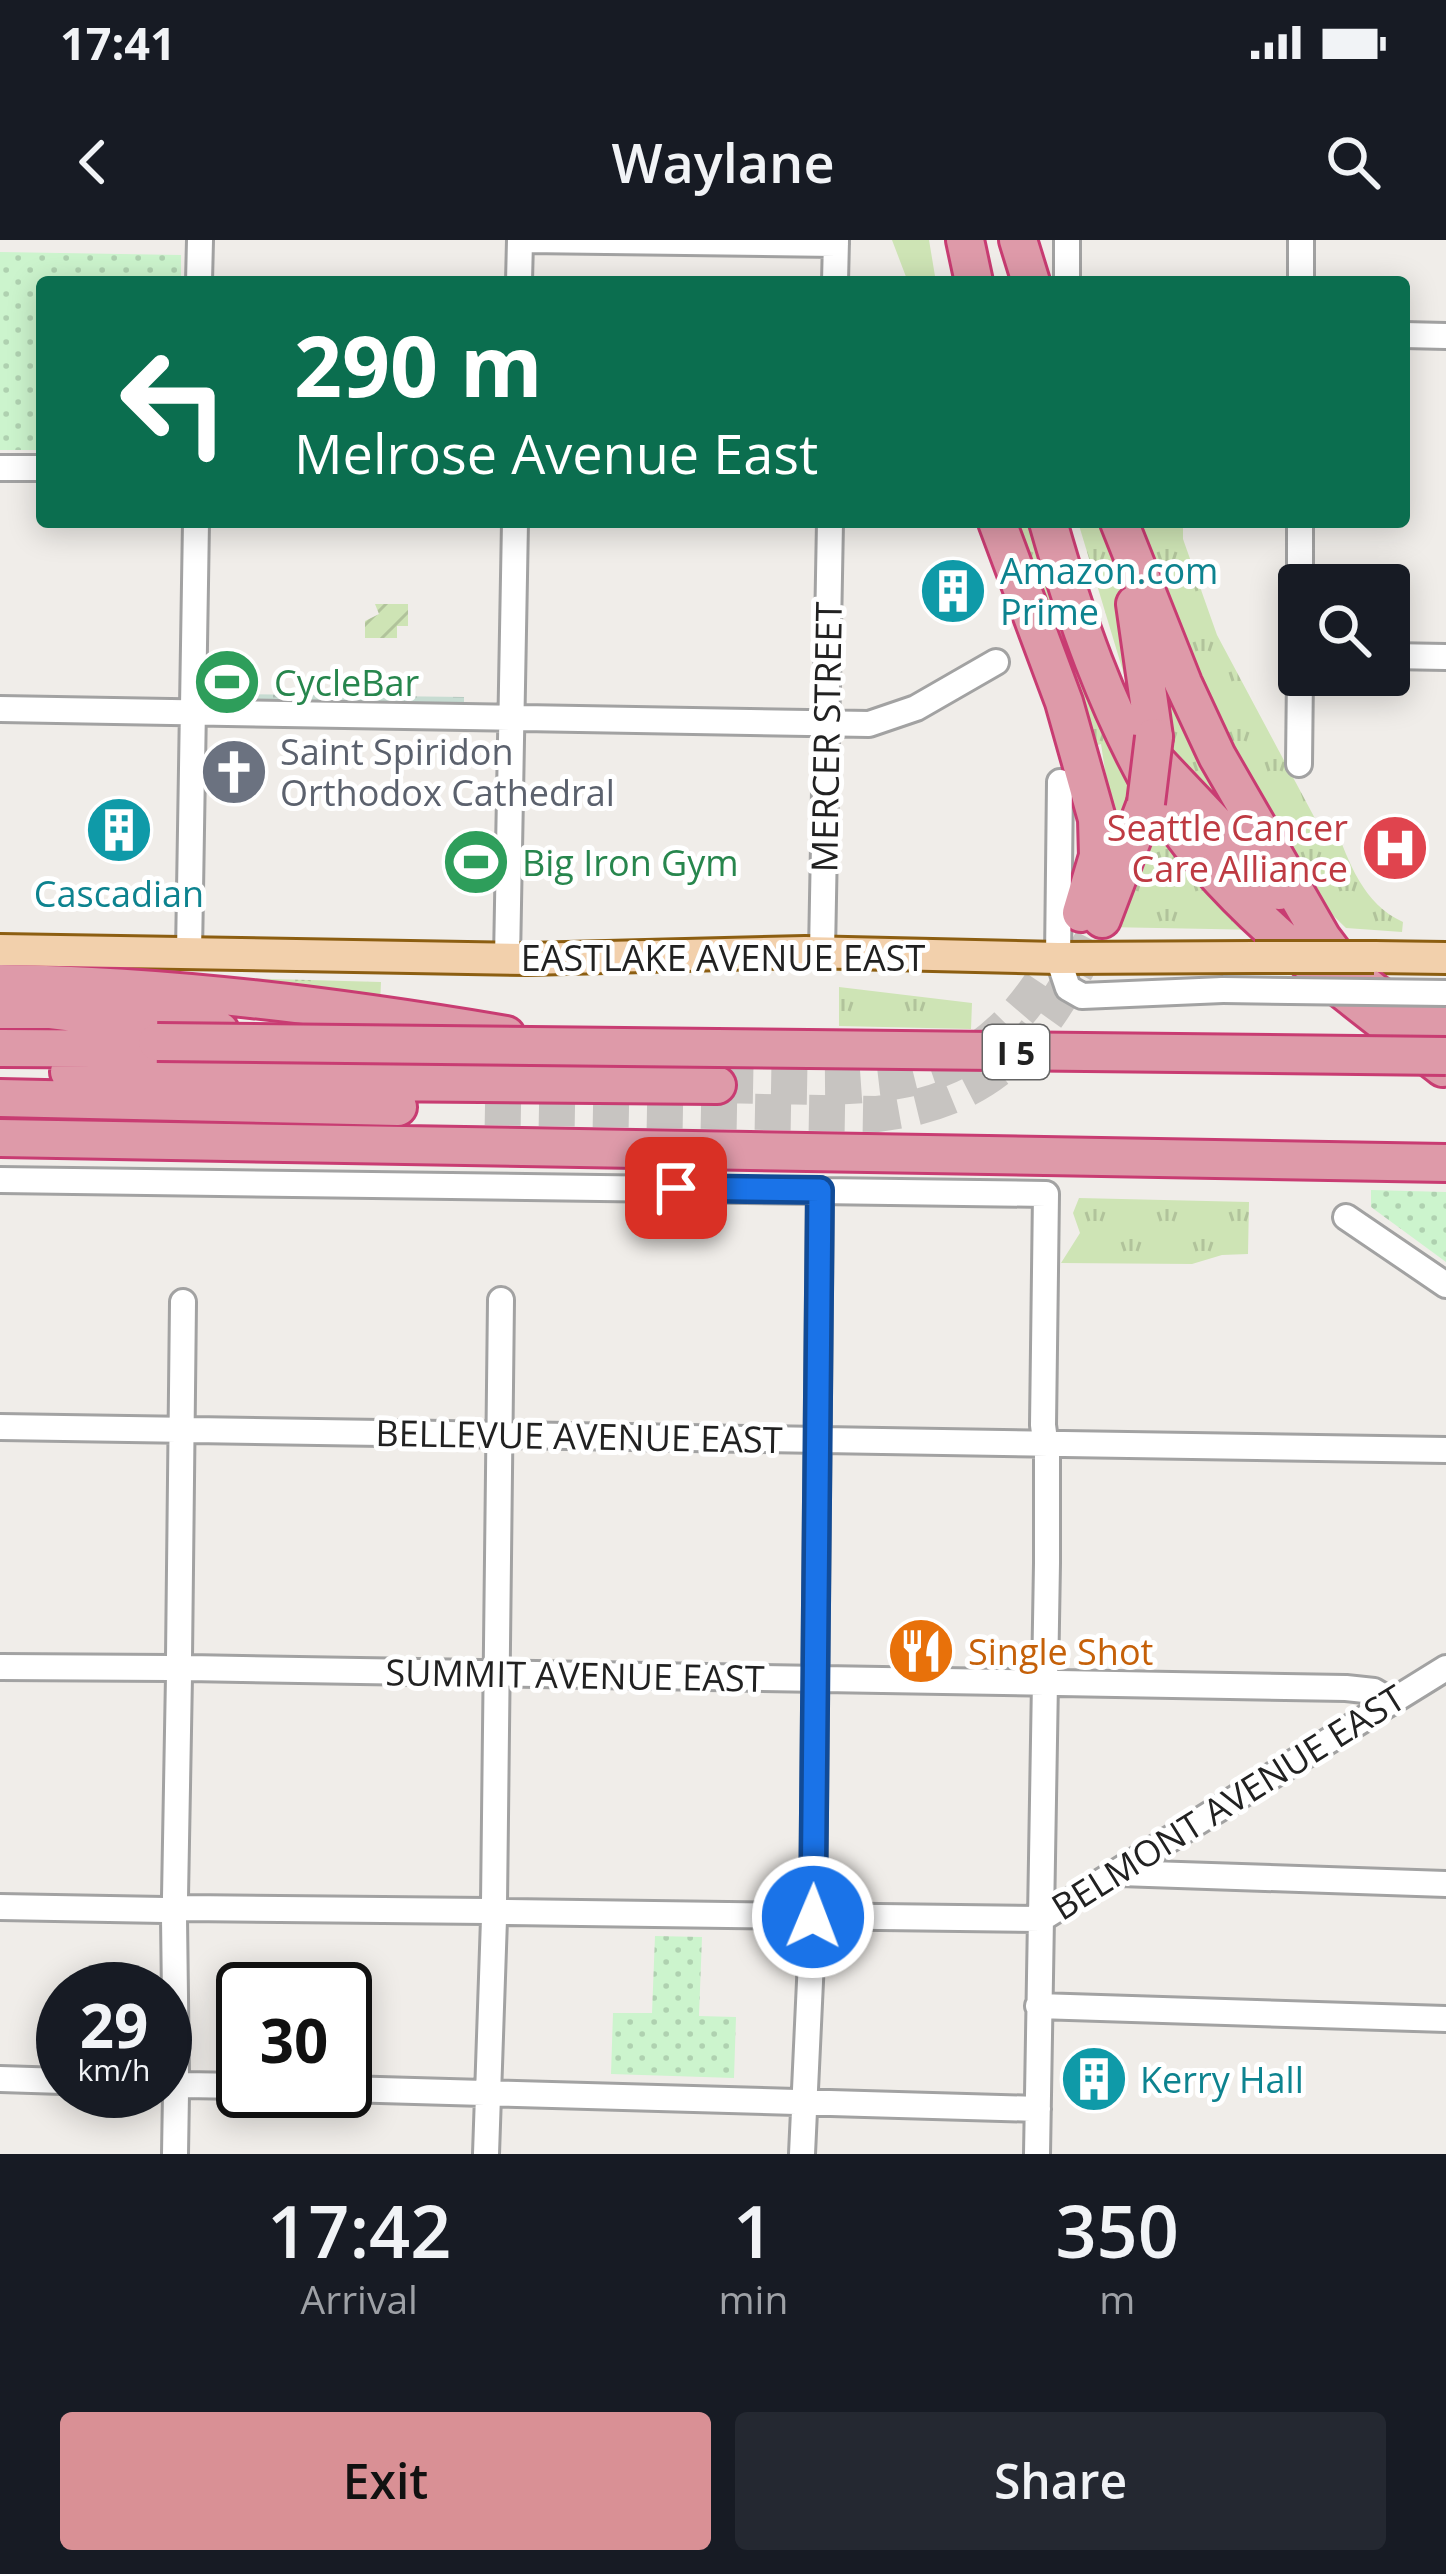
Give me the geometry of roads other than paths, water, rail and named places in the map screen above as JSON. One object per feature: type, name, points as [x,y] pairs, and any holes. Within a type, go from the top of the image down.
[{"type":"highway","points":[[944,240],[950,276]]},
{"type":"highway","points":[[965,240],[973,276]]},
{"type":"highway","points":[[1018,240],[1029,276]]},
{"type":"highway","points":[[999,528],[1064,702],[1097,819],[1098,856],[1090,918],[1146,803],[1154,737],[1119,528]]},
{"type":"highway","points":[[1050,528],[1115,717],[1159,800],[1213,869],[1262,920],[1446,1068]]},
{"type":"highway","points":[[1121,528],[1204,727],[1322,938],[1364,986],[1415,1015],[1446,1024]]},
{"type":"highway","points":[[1115,717],[1322,938]]},
{"type":"highway","points":[[1204,727],[1229,750],[1348,952],[1386,985],[1446,1011]]},
{"type":"highway","points":[[0,982],[157,991],[427,1022],[586,1048]]},
{"type":"highway","points":[[0,1010],[164,1022],[336,1051]]},
{"type":"highway","points":[[0,1044],[1446,1068]]},
{"type":"highway","name":"I 5","points":[[0,1044],[1446,1056]]},
{"type":"highway","points":[[0,1068],[494,1096]]},
{"type":"highway","points":[[0,1098],[494,1096],[717,1085]]},
{"type":"highway","points":[[0,1138],[1446,1163]]},
{"type":"main road","name":"EASTLAKE AVENUE EAST","points":[[0,950],[507,959],[822,952],[1058,958],[1446,958]]},
{"type":"street","points":[[199,276],[200,240]]},
{"type":"street","points":[[520,276],[523,240],[836,242],[835,276]]},
{"type":"street","points":[[1067,240],[1067,276]]},
{"type":"street","points":[[1301,240],[1301,276]]},
{"type":"street","points":[[1410,335],[1446,336]]},
{"type":"street","points":[[0,468],[36,468]]},
{"type":"street","points":[[189,953],[196,528]]},
{"type":"street","points":[[507,959],[515,528]]},
{"type":"street","name":"MERCER STREET","points":[[822,952],[830,528]]},
{"type":"street","points":[[1300,528],[1300,564]]},
{"type":"street","points":[[1410,656],[1446,657]]},
{"type":"street","points":[[0,709],[869,724],[894,719],[996,662]]},
{"type":"street","points":[[1299,764],[1300,696]]},
{"type":"street","points":[[1060,782],[1058,958],[1068,988],[1082,996],[1223,990],[1446,993]]},
{"type":"street","points":[[0,1180],[1046,1194],[1037,2154]]},
{"type":"street","points":[[802,2154],[813,1917],[820,1190]]},
{"type":"street","points":[[1346,1217],[1446,1285]]},
{"type":"street","points":[[486,2154],[494,1911],[501,1300]]},
{"type":"street","points":[[175,1962],[183,1302]]},
{"type":"street","name":"BELLEVUE AVENUE EAST","points":[[0,1427],[1446,1450]]},
{"type":"street","name":"SUMMIT AVENUE EAST","points":[[0,1667],[1045,1681],[1362,1689],[1390,1700]]},
{"type":"street","name":"BELMONT AVENUE EAST","points":[[0,1906],[1041,1919],[1446,1668]]},
{"type":"street","points":[[1120,1873],[1446,1884]]},
{"type":"street","points":[[1038,2006],[1446,2019]]},
{"type":"street","points":[[0,2079],[36,2080]]},
{"type":"street","points":[[372,2090],[1038,2108]]},
{"type":"street","points":[[174,2118],[175,2154]]},
{"type":"tunnel","points":[[485,1107],[877,1114],[921,1106],[958,1093],[1017,1052],[1062,995],[1101,922]]},
{"type":"tunnel","points":[[717,1085],[876,1084],[920,1076],[960,1060],[997,1034],[1032,996],[1065,942]]},
{"type":"place","name":"Amazon.com Prime","points":[[953,591]]},
{"type":"place","name":"CycleBar","points":[[227,682]]},
{"type":"place","name":"Saint Spiridon Orthodox Cathedral","points":[[234,772]]},
{"type":"place","name":"Cascadian","points":[[119,830]]},
{"type":"place","name":"Seattle Cancer Care Alliance","points":[[1395,848]]},
{"type":"place","name":"Big Iron Gym","points":[[476,862]]},
{"type":"place","name":"Single Shot","points":[[921,1651]]},
{"type":"place","name":"Kerry Hall","points":[[1094,2079]]}]
